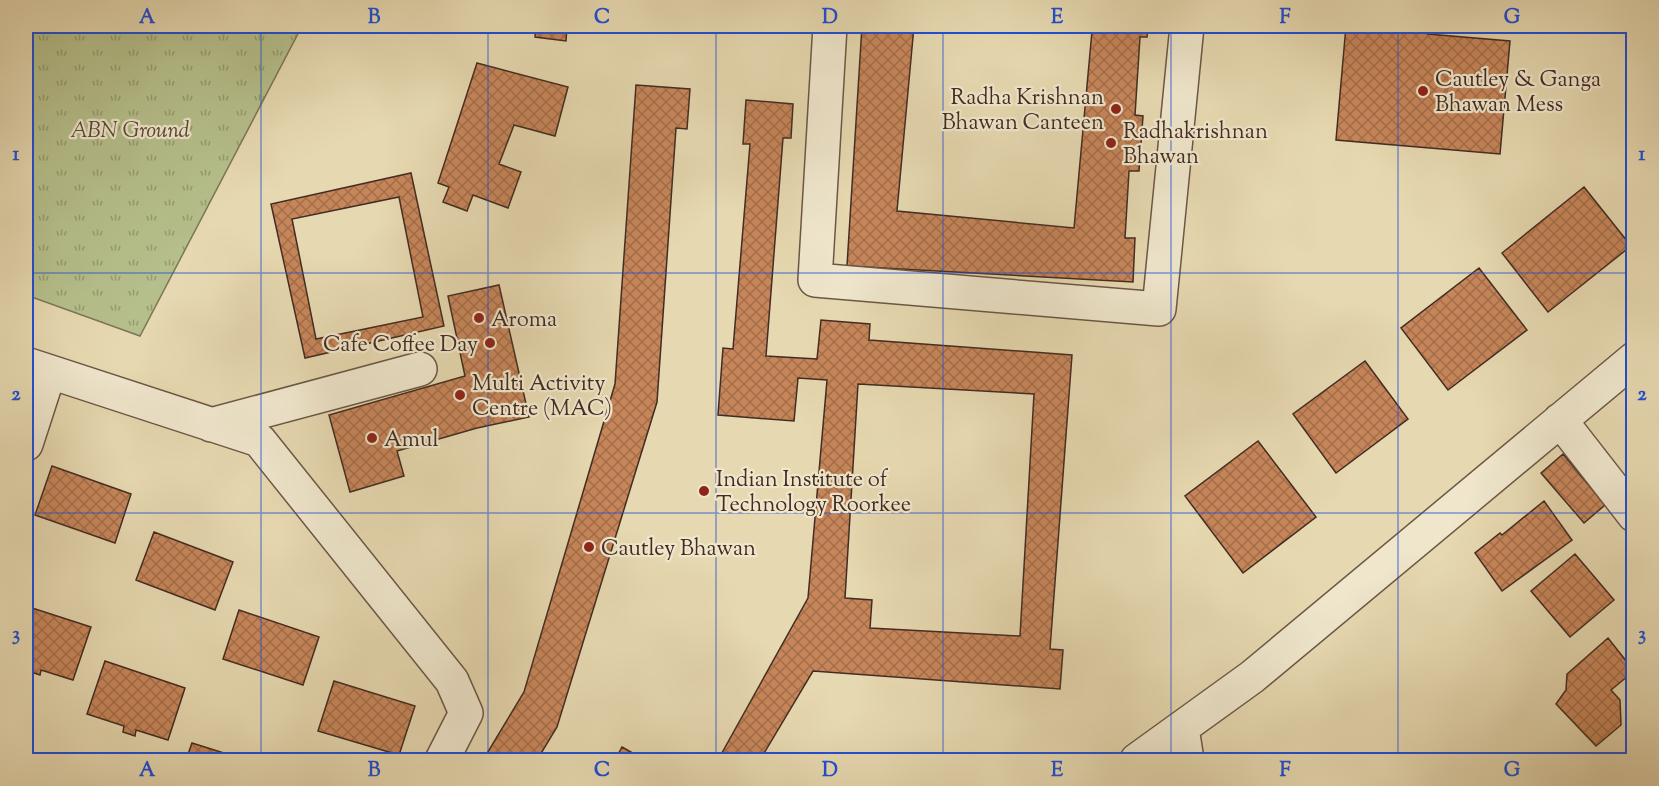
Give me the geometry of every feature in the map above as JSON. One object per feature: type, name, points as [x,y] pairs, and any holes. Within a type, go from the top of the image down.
[{"type":"street","points":[[830,26],[815,280],[1159,309],[1187,26]]},
{"type":"street","points":[[1137,760],[1252,677],[1634,359]]},
{"type":"street","points":[[26,444],[37,368],[259,440],[452,681],[466,713],[442,760]]},
{"type":"street","points":[[211,425],[420,369]]},
{"type":"street","points":[[1560,420],[1634,515]]},
{"type":"street","points":[[1182,728],[1187,760]]},
{"type":"green space","name":"ABN Ground","points":[[26,26],[302,26],[140,336],[26,295]]},
{"type":"building","points":[[536,26],[567,26],[566,41],[535,37]]},
{"type":"building","name":"Radhakrishnan Bhawan","points":[[862,26],[914,26],[897,211],[1074,228],[1092,31],[1034,26],[1148,26],[1147,37],[1140,37],[1135,115],[1143,116],[1139,171],[1129,171],[1125,238],[1135,238],[1133,282],[847,266]]},
{"type":"building","name":"Cautley & Ganga Bhawan Mess","points":[[1346,26],[1429,26],[1428,34],[1510,41],[1500,154],[1336,140]]},
{"type":"building","points":[[477,63],[568,87],[555,136],[514,125],[499,164],[521,172],[508,208],[473,195],[467,211],[443,202],[449,187],[438,183]]},
{"type":"building","name":"Cautley Bhawan","points":[[636,85],[690,89],[687,129],[676,128],[657,402],[557,727],[537,760],[483,760],[524,692],[615,384]]},
{"type":"building","points":[[746,100],[793,104],[791,138],[783,138],[766,356],[817,359],[821,320],[870,324],[869,340],[1072,355],[1050,649],[1063,650],[1060,689],[813,671],[760,760],[718,760],[808,598],[827,380],[798,378],[794,421],[718,415],[723,348],[733,349],[750,144],[743,144]],"holes":[[[858,384],[1034,394],[1020,636],[870,628],[872,600],[845,598]]]},
{"type":"building","name":"Multi Activity Centre (MAC)","points":[[411,173],[444,326],[305,358],[271,204]],"holes":[[[399,197],[423,317],[316,339],[292,219]]]},
{"type":"building","points":[[1584,187],[1631,246],[1548,312],[1502,253]]},
{"type":"building","points":[[1479,268],[1527,330],[1448,390],[1401,328]]},
{"type":"building","name":"Multi Activity Centre (MAC)","points":[[499,285],[529,417],[477,428],[397,451],[404,476],[350,492],[329,415],[465,376],[448,296]]},
{"type":"building","points":[[1365,361],[1408,419],[1336,473],[1293,414]]},
{"type":"building","points":[[1258,441],[1316,517],[1243,573],[1185,496]]},
{"type":"building","points":[[1563,454],[1605,505],[1584,523],[1541,473]]},
{"type":"building","points":[[52,466],[131,494],[115,543],[35,515]]},
{"type":"building","points":[[1544,501],[1572,540],[1502,591],[1475,553],[1500,533],[1502,535]]},
{"type":"building","points":[[154,532],[233,562],[215,610],[136,580]]},
{"type":"building","points":[[1575,554],[1614,600],[1570,637],[1531,591]]},
{"type":"building","points":[[26,606],[91,627],[73,680],[41,670],[40,675],[28,671],[30,666],[26,665]]},
{"type":"building","points":[[239,610],[319,637],[303,685],[223,659]]},
{"type":"building","points":[[1608,638],[1634,671],[1611,690],[1620,700],[1621,725],[1596,746],[1556,704],[1566,690],[1567,674]]},
{"type":"building","points":[[105,661],[185,688],[168,740],[136,730],[135,736],[123,732],[124,726],[87,714]]},
{"type":"building","points":[[334,681],[415,706],[399,755],[318,731]]},
{"type":"building","points":[[192,743],[246,760],[186,760]]},
{"type":"building","points":[[622,747],[645,760],[615,760]]},
{"type":"place","name":"Cautley & Ganga Bhawan Mess","points":[[1423,91]]},
{"type":"place","name":"Radha Krishnan Bhawan Canteen","points":[[1116,109]]},
{"type":"place","name":"Radhakrishnan Bhawan","points":[[1111,143]]},
{"type":"place","name":"Aroma","points":[[479,318]]},
{"type":"place","name":"Cafe Coffee Day","points":[[490,343]]},
{"type":"place","name":"Multi Activity Centre (MAC)","points":[[460,395]]},
{"type":"place","name":"Amul","points":[[372,438]]},
{"type":"place","name":"Indian Institute of Technology Roorkee","points":[[704,491]]},
{"type":"place","name":"Cautley Bhawan","points":[[589,547]]}]
